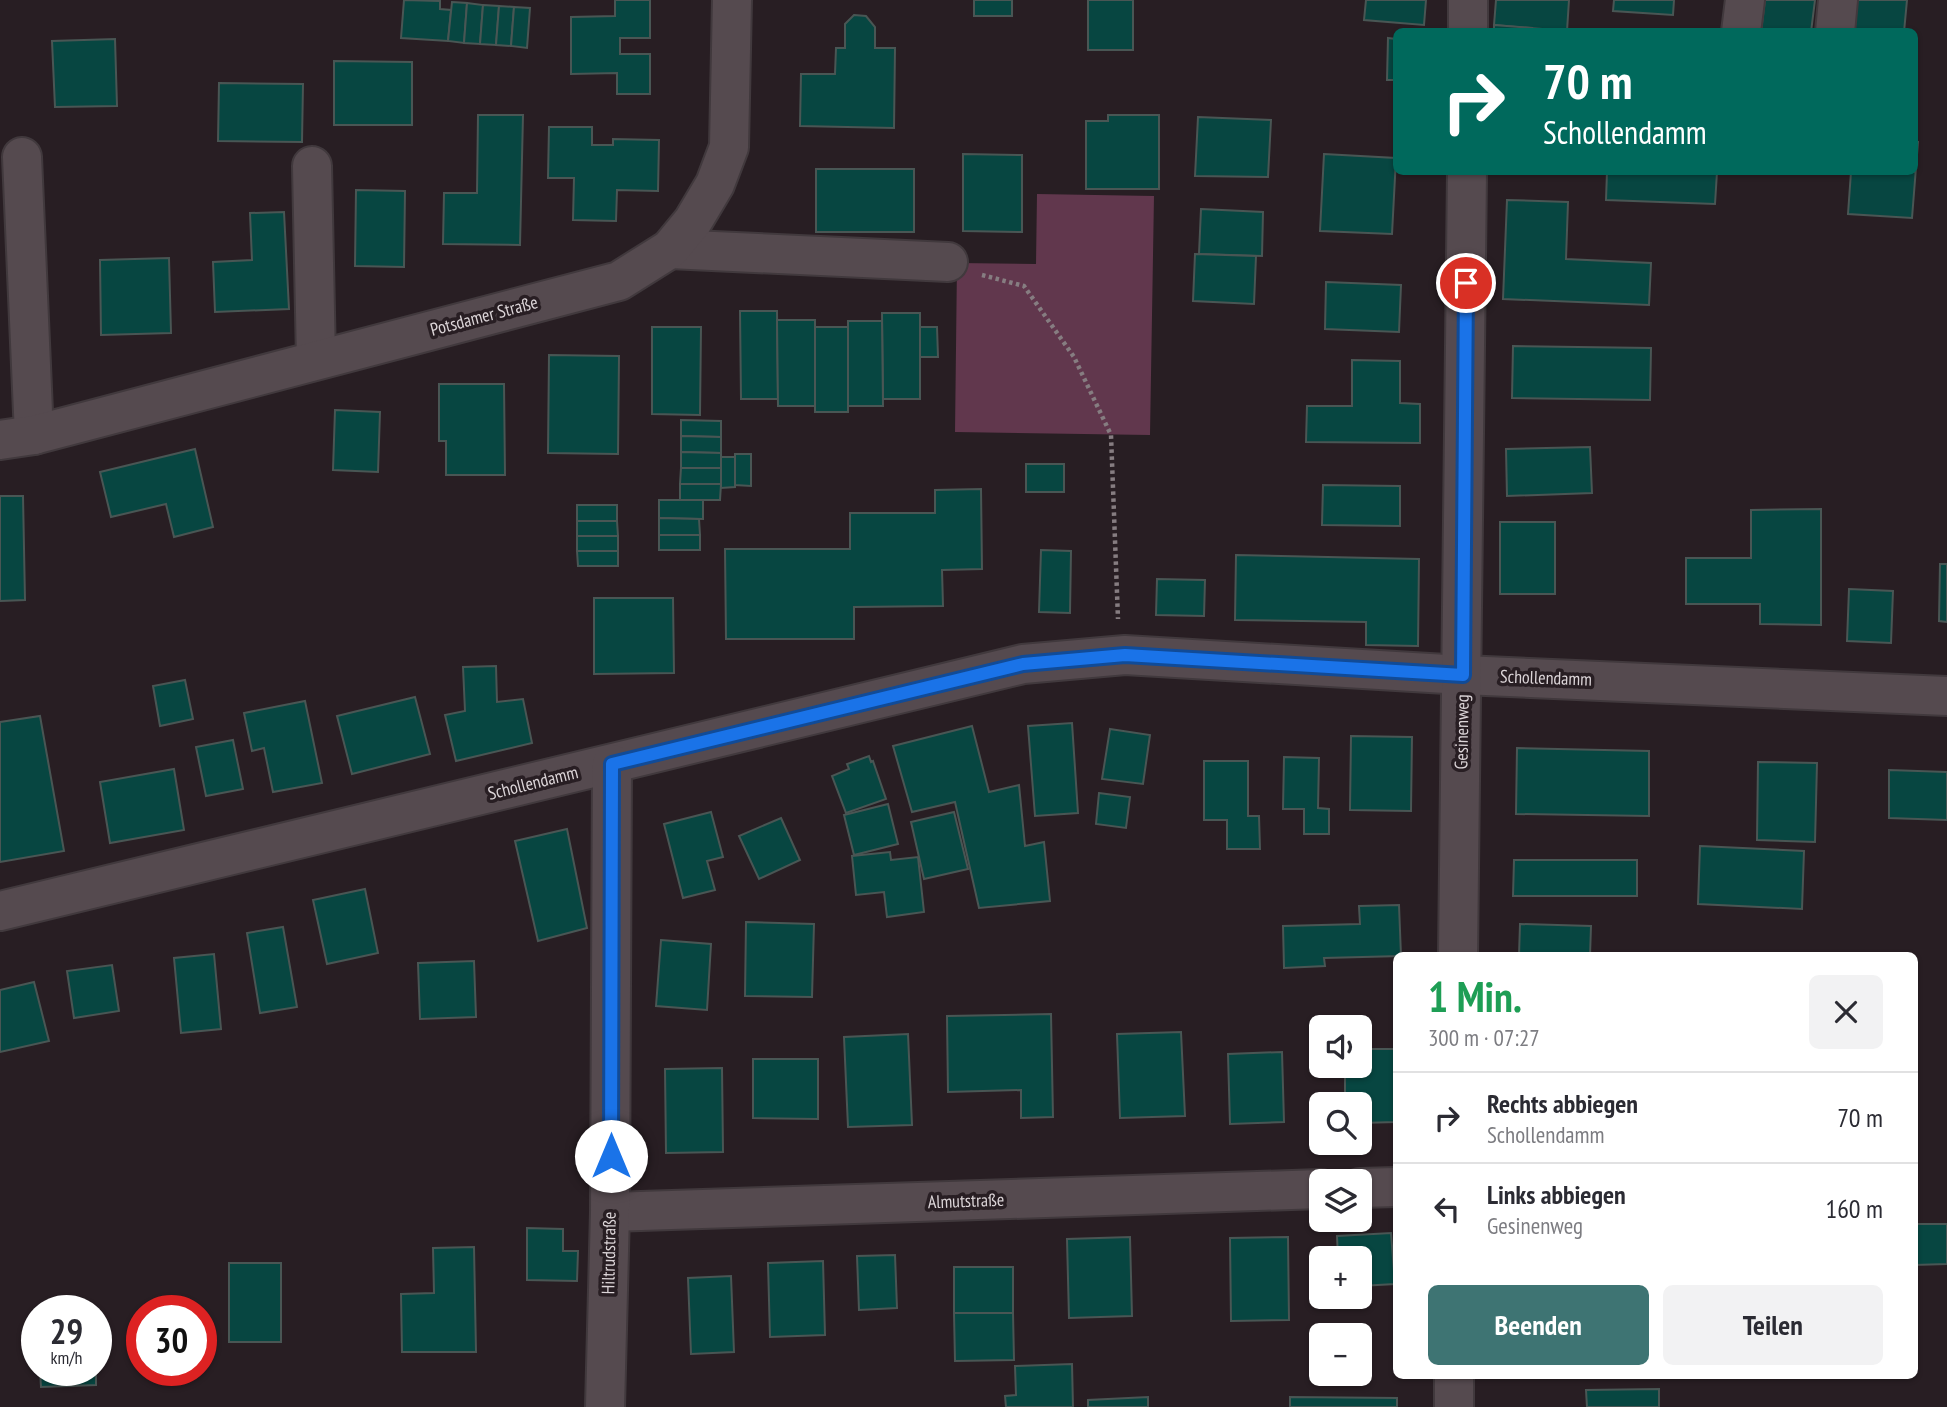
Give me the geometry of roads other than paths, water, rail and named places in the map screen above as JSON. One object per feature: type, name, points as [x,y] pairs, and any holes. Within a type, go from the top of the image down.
[{"type":"street","name":"Potsdamer Straße","points":[[22,157],[17,437],[619,281],[670,249],[693,221],[715,184],[729,147],[732,0]]},
{"type":"street","points":[[1468,0],[1468,28]]},
{"type":"street","points":[[1742,28],[1745,0]]},
{"type":"street","points":[[1835,28],[1838,0]]},
{"type":"street","points":[[312,166],[316,360]]},
{"type":"street","name":"Gesinenweg","points":[[1458,952],[1467,175]]},
{"type":"street","points":[[670,249],[948,262]]},
{"type":"street","name":"Schollendamm","points":[[0,911],[1023,664],[1119,656],[1463,675],[1947,696]]},
{"type":"street","name":"Hiltrudstraße","points":[[605,1407],[611,1212],[612,764]]},
{"type":"street","points":[[1372,1188],[1393,1187]]},
{"type":"street","name":"Almutstraße","points":[[611,1212],[1309,1189]]},
{"type":"street","points":[[1454,1379],[1454,1407]]}]
